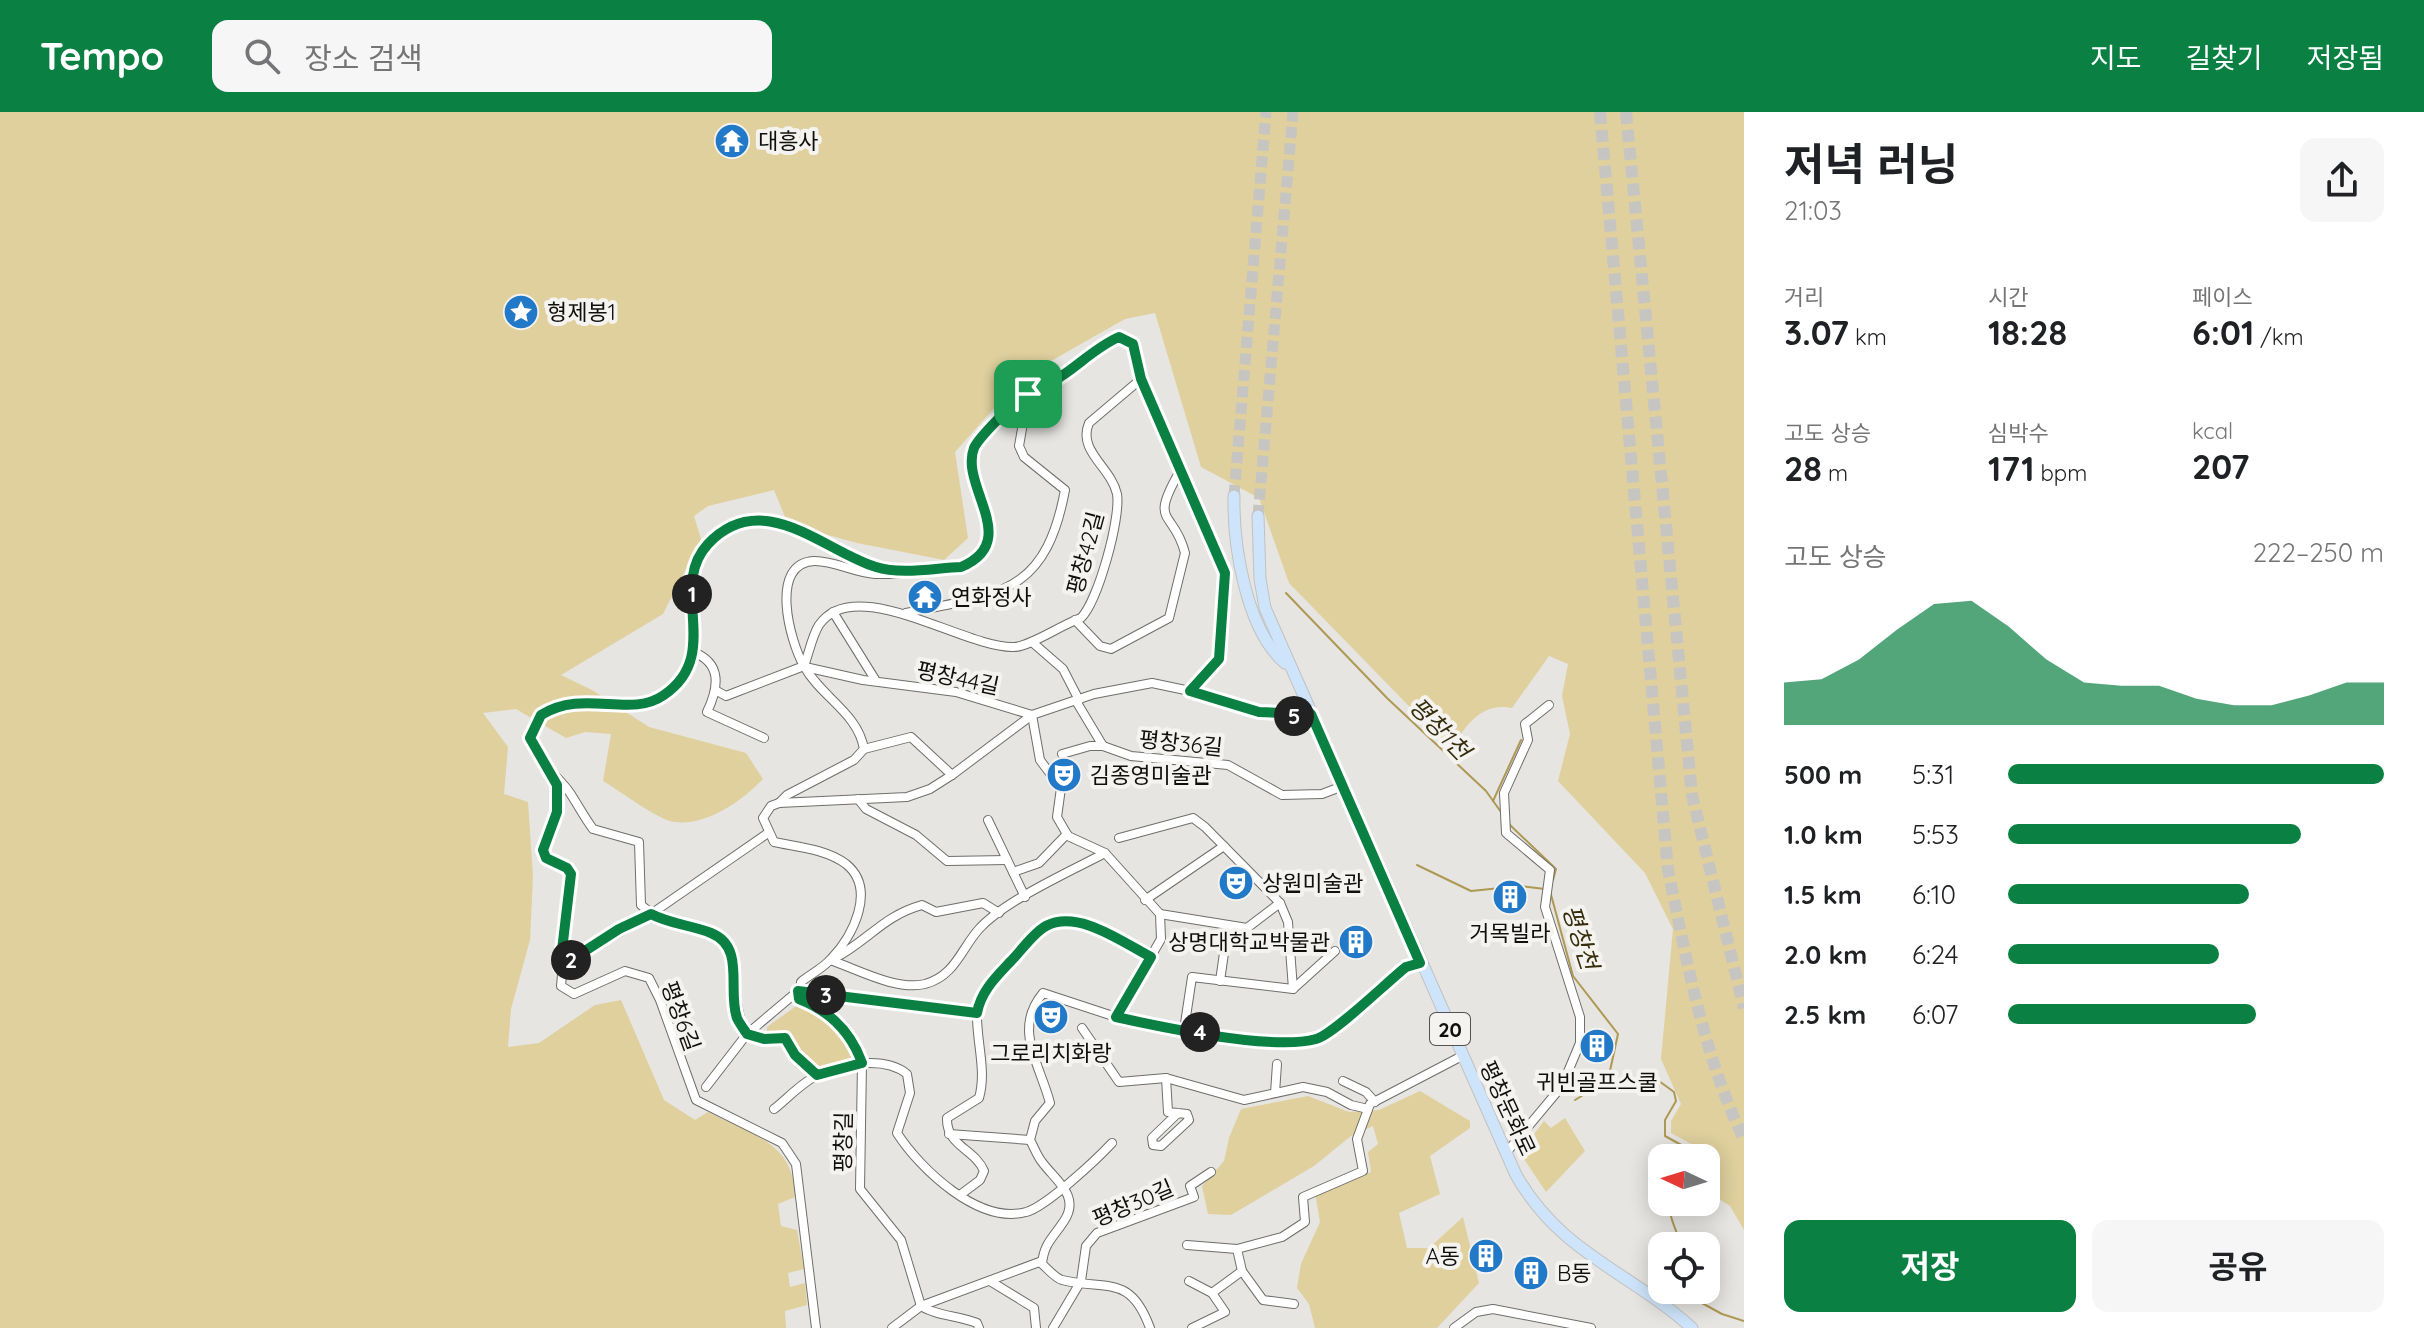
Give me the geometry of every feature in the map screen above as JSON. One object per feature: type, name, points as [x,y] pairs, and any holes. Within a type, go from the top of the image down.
[{"type":"main road","name":"평창문화로","points":[[1234,496],[1233,535],[1247,591],[1273,653],[1289,667]]},
{"type":"main road","name":"평창문화로","points":[[1258,516],[1259,565],[1265,608],[1420,963],[1527,1193],[1561,1234],[1692,1328]]},
{"type":"street","points":[[817,1075],[795,1055],[785,1038],[764,1039],[747,1034],[737,1017],[733,960],[726,944],[712,933],[670,924],[641,905],[639,842],[593,829],[569,791],[531,744],[531,731],[541,715],[575,702],[639,705],[653,702],[677,684],[693,652],[696,638],[692,607],[693,571],[708,544],[738,526],[754,522],[782,524],[814,534],[879,568],[961,567],[980,554],[988,534],[988,509],[972,477],[975,444],[1028,394],[1060,378],[1119,337],[1133,344],[1141,379],[1225,573],[1219,659],[1190,691]]},
{"type":"street","name":"평창42길","points":[[833,612],[853,606],[905,613],[994,646],[1017,647],[1088,611],[1099,584],[1117,496],[1109,472],[1088,449],[1084,433],[1089,423],[1141,379]]},
{"type":"street","name":"평창42길","points":[[905,613],[1000,594],[1022,581],[1037,562],[1059,519],[1065,490],[1024,457],[1019,446],[1028,394]]},
{"type":"street","name":"평창42길","points":[[1075,620],[1100,646],[1111,649],[1169,618],[1185,553],[1164,512],[1165,497],[1180,471]]},
{"type":"street","points":[[864,749],[861,731],[804,666],[784,594],[790,576],[800,565],[814,561],[875,574],[912,569]]},
{"type":"street","points":[[717,691],[726,696],[804,666],[818,627],[833,612],[876,681]]},
{"type":"street","points":[[1032,642],[1063,669],[1103,746]]},
{"type":"street","points":[[693,652],[707,657],[716,670],[717,691],[707,712],[764,738]]},
{"type":"street","name":"평창44길","points":[[804,666],[876,681],[956,692],[1032,715]]},
{"type":"street","points":[[830,960],[852,929],[860,907],[860,884],[847,865],[820,851],[774,842],[763,818],[771,806],[779,803],[907,797],[930,789],[952,775],[1032,715],[1152,683],[1259,712],[1311,714]]},
{"type":"street","points":[[1506,1153],[1562,1086],[1580,1043],[1580,1017],[1545,907],[1550,870],[1506,833],[1504,793],[1528,740],[1525,724],[1549,705]]},
{"type":"street","points":[[1032,715],[1040,760],[1061,788],[1057,817],[1067,834],[1105,853],[1160,914],[1247,928],[1280,903]]},
{"type":"street","points":[[779,803],[787,795],[854,760],[864,749],[911,737],[952,775]]},
{"type":"street","name":"평창36길","points":[[1062,754],[1090,746],[1103,746],[1131,756],[1228,765],[1276,794],[1322,794],[1343,786]]},
{"type":"street","points":[[556,778],[559,804],[543,850],[546,858],[567,868],[571,874],[560,967]]},
{"type":"street","points":[[858,799],[866,809],[916,835],[947,861],[1007,860]]},
{"type":"street","points":[[1119,838],[1193,818],[1280,903],[1288,922],[1293,989]]},
{"type":"street","points":[[988,820],[1025,897]]},
{"type":"street","points":[[560,967],[619,929],[651,914],[768,833]]},
{"type":"street","points":[[1013,872],[1039,863],[1067,834]]},
{"type":"street","points":[[1145,900],[1224,846]]},
{"type":"street","points":[[830,960],[900,984],[923,984],[947,974],[980,927],[999,913],[1105,853]]},
{"type":"street","points":[[862,1063],[857,1049],[834,1018],[799,999],[801,982],[830,960],[852,949],[895,913],[922,905],[936,912],[983,903],[999,913]]},
{"type":"street","points":[[1116,1017],[1161,939],[1160,914]]},
{"type":"street","points":[[960,1195],[980,1180],[984,1171],[980,1163],[949,1134],[947,1118],[979,1098],[983,1085],[977,1013],[980,999],[990,984],[1044,927],[1062,919],[1082,923],[1151,957]]},
{"type":"street","points":[[1220,981],[1228,925]]},
{"type":"street","points":[[1184,1030],[1192,977],[1293,989],[1335,951]]},
{"type":"street","points":[[1064,1184],[1042,1162],[1030,1140],[1035,1121],[1050,1103],[1026,1032],[1030,1009],[1043,993],[1116,1017],[1184,1030],[1284,1043],[1318,1039],[1406,967],[1420,963]]},
{"type":"street","name":"평창6길","points":[[560,967],[561,986],[574,994],[625,971],[649,978],[696,1100],[782,1143],[789,1151],[798,1178],[816,1328]]},
{"type":"street","points":[[706,1087],[747,1034],[798,991],[977,1013]]},
{"type":"street","points":[[1082,1028],[1119,1082],[1166,1078],[1244,1100],[1303,1087],[1327,1092],[1351,1105],[1368,1109]]},
{"type":"street","points":[[1187,1245],[1237,1249],[1282,1237],[1305,1222],[1303,1197],[1363,1171],[1357,1139],[1368,1109],[1375,1102],[1462,1056]]},
{"type":"street","points":[[774,1109],[817,1075],[862,1063],[895,1065],[907,1074],[910,1093],[897,1133],[915,1161],[960,1195],[995,1214],[1028,1212],[1086,1171],[1112,1143]]},
{"type":"street","name":"평창길","points":[[862,1063],[860,1189],[901,1240],[921,1306]]},
{"type":"street","points":[[1275,1093],[1277,1064]]},
{"type":"street","points":[[1166,1078],[1168,1112],[1178,1113],[1187,1114],[1189,1120],[1161,1146],[1153,1145],[1152,1138],[1178,1113]]},
{"type":"street","points":[[1343,1081],[1366,1092],[1375,1102]]},
{"type":"street","points":[[949,1134],[1030,1140]]},
{"type":"street","name":"평창30길","points":[[1053,1328],[1081,1281],[1086,1246],[1097,1233],[1194,1197],[1190,1186],[1211,1172]]},
{"type":"street","name":"평창30길","points":[[1042,1261],[1044,1247],[1065,1220],[1069,1202],[1064,1184]]},
{"type":"street","points":[[1237,1249],[1242,1271],[1263,1300],[1294,1304]]},
{"type":"street","points":[[892,1328],[921,1306],[1042,1261],[1060,1279],[1124,1290],[1143,1311],[1150,1328]]},
{"type":"street","points":[[1212,1293],[1242,1271]]},
{"type":"street","points":[[990,1281],[1034,1308],[1036,1328]]},
{"type":"street","points":[[1189,1281],[1212,1293],[1225,1312],[1192,1328]]},
{"type":"street","points":[[921,1306],[930,1312],[957,1314],[977,1323],[979,1328]]},
{"type":"street","points":[[1454,1328],[1476,1312],[1493,1309],[1591,1328]]},
{"type":"shaded area","points":[[0,112],[1744,112],[1744,1230],[1730,1206],[1720,1200],[1720,1144],[1691,1144],[1671,1133],[1671,1121],[1681,1104],[1661,1059],[1673,929],[1645,873],[1558,781],[1570,734],[1562,696],[1568,664],[1549,656],[1512,708],[1493,708],[1478,715],[1455,743],[1439,737],[1289,583],[1259,498],[1201,467],[1155,313],[1125,319],[1021,378],[955,452],[968,538],[944,560],[857,543],[788,524],[774,490],[708,506],[694,516],[701,539],[663,614],[561,675],[592,690],[649,727],[746,753],[763,779],[745,796],[723,810],[699,820],[667,820],[603,781],[611,734],[585,732],[566,738],[516,709],[483,713],[508,747],[504,794],[528,802],[533,876],[530,940],[511,1009],[508,1047],[539,1043],[595,1005],[621,1000],[664,1100],[695,1120],[708,1112],[754,1134],[778,1152],[793,1178],[795,1197],[778,1204],[781,1226],[797,1230],[804,1269],[788,1273],[790,1287],[805,1283],[807,1305],[785,1311],[786,1328],[0,1328]]},
{"type":"shaded area","points":[[799,1004],[835,1025],[858,1060],[812,1068],[787,1034],[767,1033],[767,1027]]},
{"type":"shaded area","points":[[1420,1091],[1470,1121],[1470,1128],[1430,1156],[1440,1194],[1399,1213],[1407,1248],[1429,1248],[1463,1217],[1479,1283],[1437,1328],[1315,1328],[1309,1304],[1297,1288],[1301,1264],[1320,1222],[1315,1192],[1371,1172],[1368,1152],[1378,1144],[1373,1126],[1351,1136],[1314,1166],[1231,1215],[1208,1214],[1202,1186],[1224,1161],[1241,1109],[1308,1096],[1349,1112],[1379,1110]]},
{"type":"shaded area","points":[[1565,1118],[1585,1151],[1546,1192],[1520,1153],[1544,1121],[1551,1128]]},
{"type":"waterway","name":"평창1천","points":[[1286,593],[1387,698],[1486,791],[1501,812]]},
{"type":"waterway","points":[[1493,801],[1521,740]]},
{"type":"waterway","name":"평창1천","points":[[1509,824],[1556,869],[1553,880]]},
{"type":"waterway","name":"평창천","points":[[1417,865],[1471,891],[1520,886],[1545,889]]},
{"type":"waterway","name":"평창천","points":[[1550,891],[1573,976],[1618,1034],[1608,1080],[1575,1100]]},
{"type":"waterway","name":"평창천","points":[[1659,1081],[1674,1092],[1676,1101],[1665,1120],[1665,1136],[1680,1144]]},
{"type":"waterway","name":"평창천","points":[[1672,1216],[1676,1232]]},
{"type":"waterway","name":"평창천","points":[[1704,1304],[1744,1321]]},
{"type":"tunnel","points":[[1234,496],[1266,112]]},
{"type":"tunnel","points":[[1258,516],[1293,112]]},
{"type":"tunnel","points":[[1600,112],[1668,870],[1707,1041],[1744,1139]]},
{"type":"tunnel","points":[[1626,112],[1692,795],[1744,1008]]},
{"type":"place","name":"대흥사","points":[[732,141]]},
{"type":"place","name":"형제봉1","points":[[521,312]]},
{"type":"place","name":"연화정사","points":[[925,597]]},
{"type":"place","name":"김종영미술관","points":[[1064,775]]},
{"type":"place","name":"상원미술관","points":[[1236,883]]},
{"type":"place","name":"거목빌라","points":[[1510,897]]},
{"type":"place","name":"상명대학교박물관","points":[[1356,942]]},
{"type":"place","name":"그로리치화랑","points":[[1051,1017]]},
{"type":"place","name":"귀빈골프스쿨","points":[[1597,1046]]},
{"type":"place","name":"A동","points":[[1486,1256]]},
{"type":"place","name":"B동","points":[[1531,1273]]},
{"type":"route","points":[[1119,337],[1133,344],[1141,379],[1225,573],[1219,659],[1190,691],[1259,712],[1295,716],[1311,714],[1420,963],[1406,967],[1318,1039],[1284,1043],[1168,1028],[1116,1017],[1151,957],[1082,923],[1062,919],[1044,927],[990,984],[980,999],[977,1013],[798,991],[799,999],[817,1006],[834,1018],[857,1049],[862,1063],[817,1075],[809,1071],[795,1055],[785,1038],[764,1039],[747,1034],[737,1017],[732,985],[733,960],[726,944],[712,933],[670,924],[651,914],[619,929],[560,967],[571,874],[567,868],[546,858],[543,850],[559,804],[556,778],[531,744],[535,722],[550,709],[575,702],[639,705],[653,702],[677,684],[692,654],[696,638],[692,607],[693,571],[708,544],[738,526],[754,522],[782,524],[814,534],[860,561],[879,568],[961,567],[972,562],[980,554],[988,534],[988,509],[972,477],[971,457],[975,444],[1028,394],[1060,378],[1108,342],[1119,337]]}]
